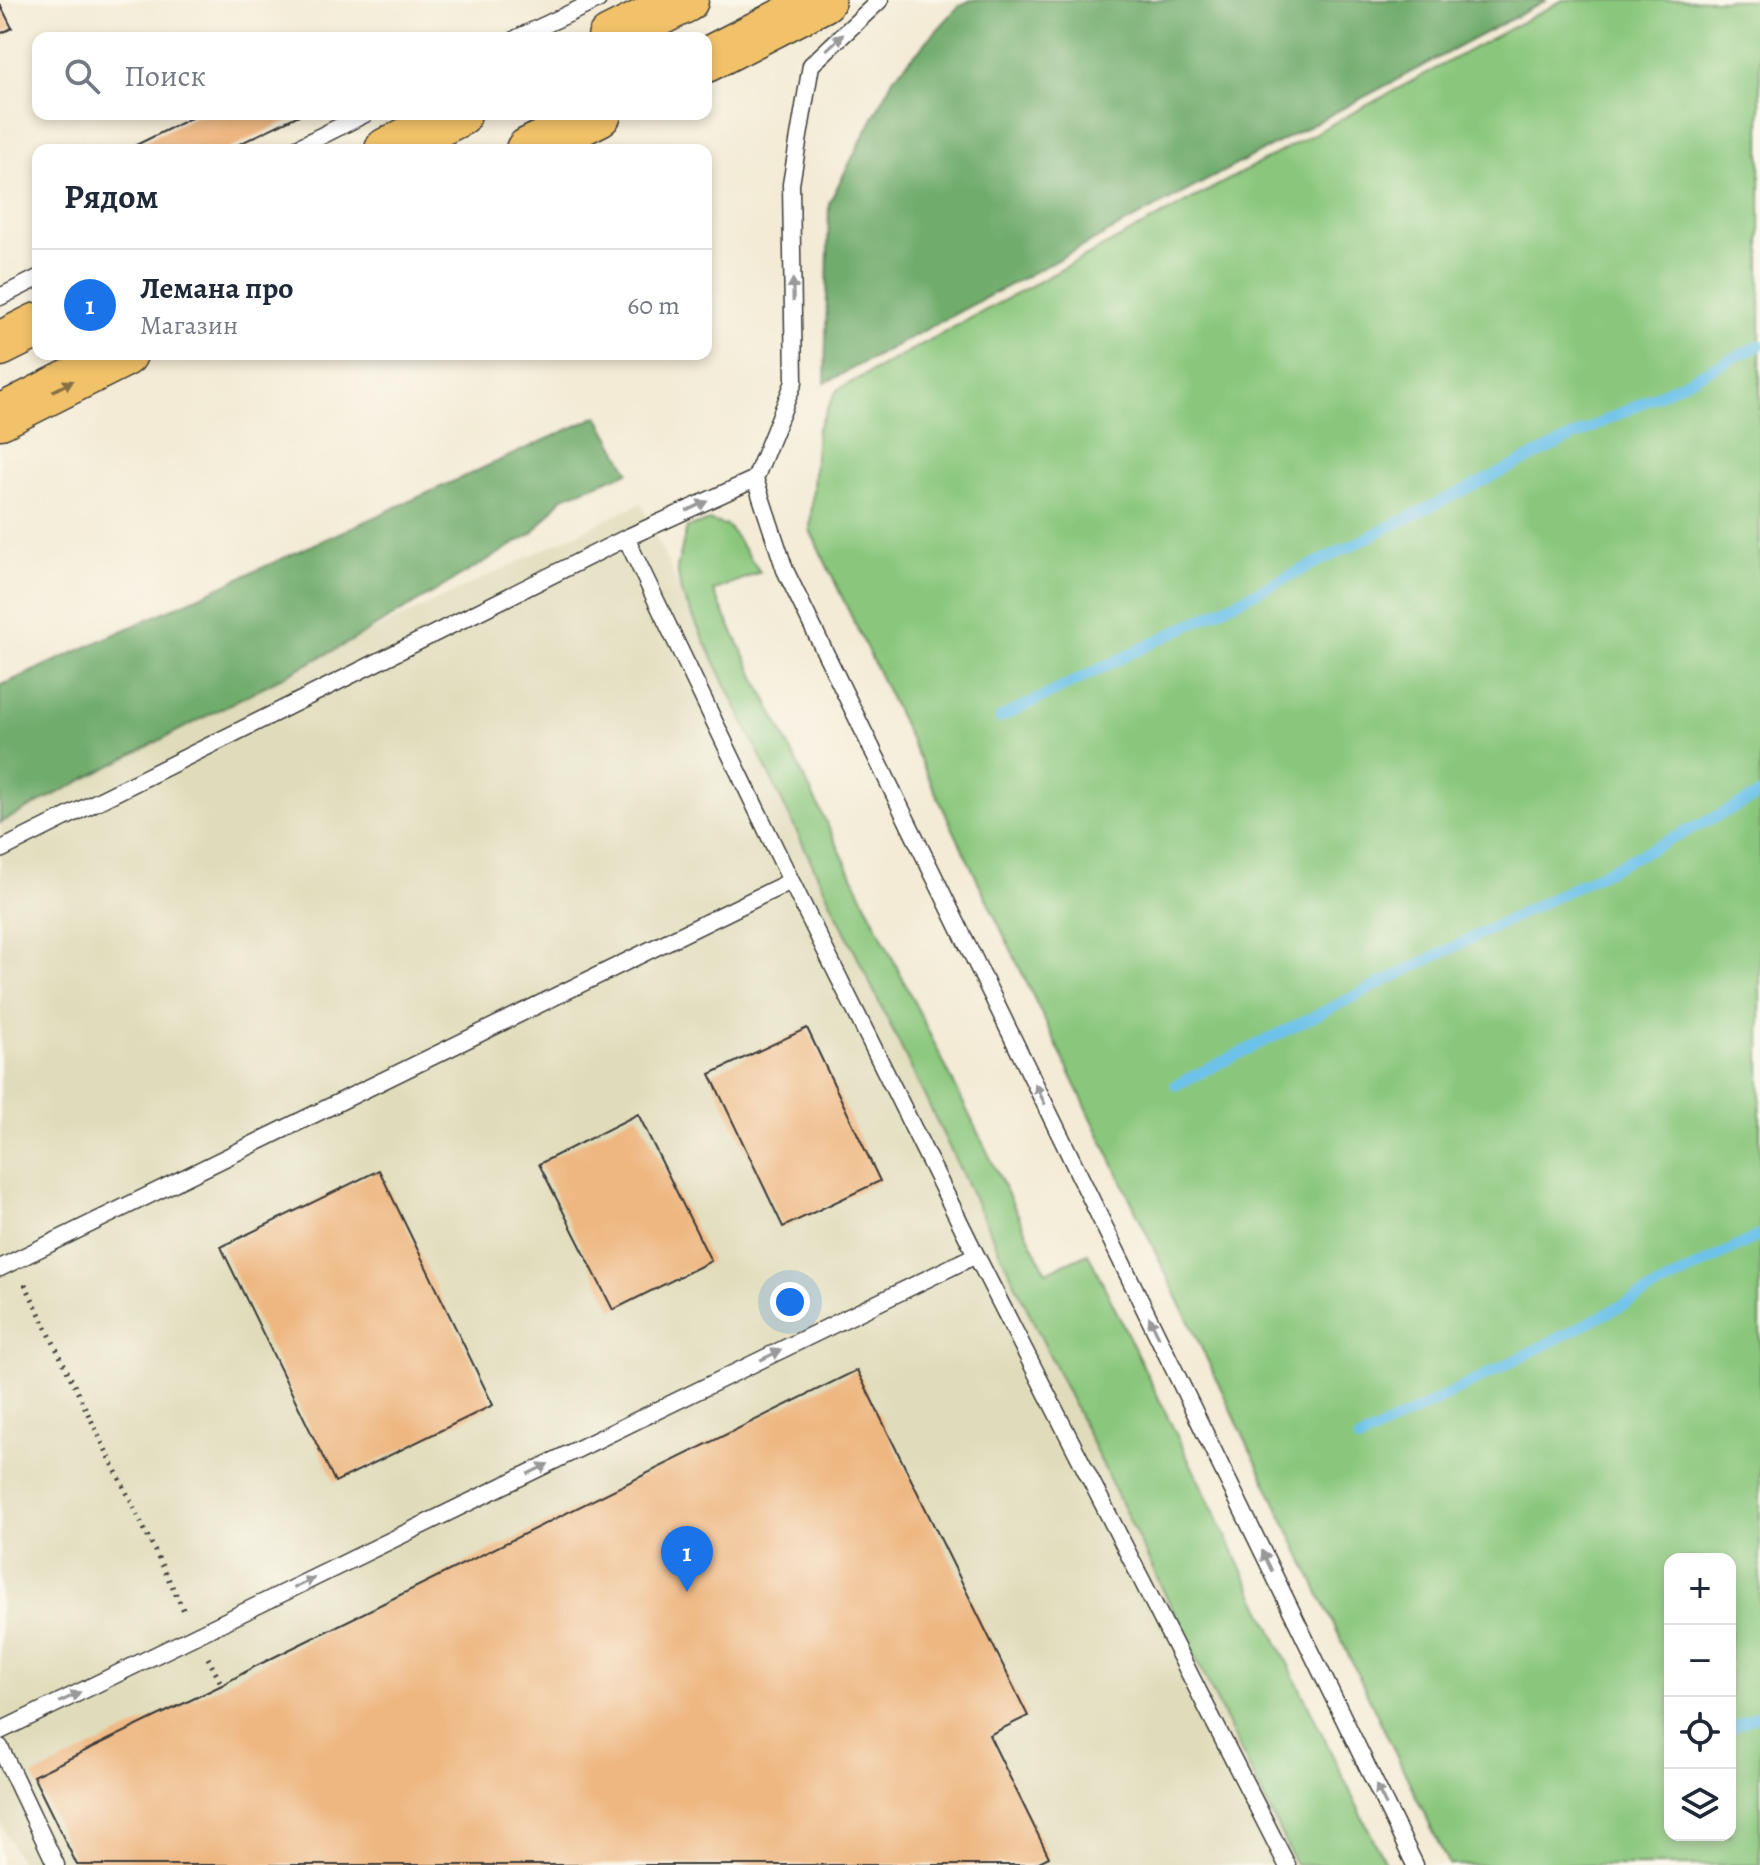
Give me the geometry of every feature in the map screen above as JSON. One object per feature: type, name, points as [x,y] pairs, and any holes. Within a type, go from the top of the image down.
[{"type":"main road","points":[[622,32],[686,0]]},
{"type":"main road","points":[[712,57],[823,0]]},
{"type":"main road","points":[[399,144],[447,120]]},
{"type":"main road","points":[[540,144],[587,120]]},
{"type":"main road","points":[[0,344],[32,328]]},
{"type":"main road","points":[[0,417],[113,360]]},
{"type":"lane","points":[[530,32],[598,0]]},
{"type":"lane","points":[[880,0],[811,65],[791,184],[794,382],[755,479],[785,570],[1415,1865]]},
{"type":"lane","points":[[305,144],[353,120]]},
{"type":"lane","points":[[0,297],[32,281]]},
{"type":"lane","points":[[0,850],[626,538],[755,479]]},
{"type":"lane","points":[[626,538],[976,1255],[1287,1865]]},
{"type":"lane","points":[[7,1264],[791,881]]},
{"type":"lane","points":[[0,1731],[976,1255]]},
{"type":"lane","points":[[0,1747],[56,1865]]},
{"type":"path","points":[[7,1264],[222,1685]]},
{"type":"shaded area","points":[[641,503],[681,592],[1296,1865],[22,1865],[0,1821],[0,823],[348,643]]},
{"type":"green space","points":[[971,0],[1547,0],[825,383],[829,203],[894,77],[959,6]]},
{"type":"green space","points":[[1563,0],[1760,0],[1760,1865],[1449,1865],[810,530],[817,430],[837,390]]},
{"type":"green space","points":[[598,416],[629,472],[563,497],[533,533],[348,643],[0,823],[0,686]]},
{"type":"green space","points":[[711,521],[728,526],[760,572],[713,591],[1046,1272],[1088,1253],[1386,1865],[1296,1865],[681,592],[677,568],[687,527]]},
{"type":"building","points":[[0,4],[12,28],[0,34]]},
{"type":"building","points":[[187,120],[289,120],[239,144],[138,144]]},
{"type":"building","points":[[807,1028],[880,1181],[783,1227],[710,1074]]},
{"type":"building","points":[[638,1114],[711,1261],[613,1310],[539,1164]]},
{"type":"building","points":[[379,1170],[493,1405],[335,1482],[221,1247]]},
{"type":"building","points":[[857,1370],[1028,1716],[989,1735],[1049,1857],[1033,1865],[77,1865],[33,1776]]},
{"type":"waterway","points":[[1000,718],[1760,345]]},
{"type":"waterway","points":[[1176,1085],[1760,795]]},
{"type":"waterway","points":[[1359,1440],[1760,1235]]},
{"type":"waterway","points":[[1736,1726],[1760,1714]]},
{"type":"place","name":"Лемана про","points":[[687,1592]]}]
